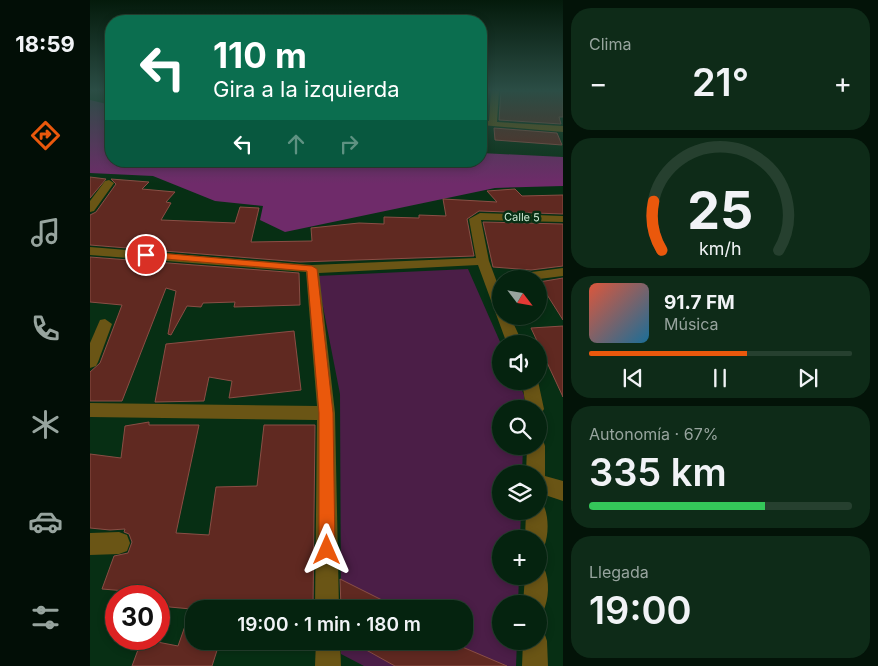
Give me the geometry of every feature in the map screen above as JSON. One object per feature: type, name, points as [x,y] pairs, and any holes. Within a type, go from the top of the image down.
[{"type":"street","points":[[487,124],[563,129]]},
{"type":"street","points":[[90,210],[108,183]]},
{"type":"street","name":"Calle 5","points":[[483,261],[475,219],[480,216],[563,218]]},
{"type":"street","points":[[90,251],[312,269],[483,261],[492,276]]},
{"type":"street","points":[[312,269],[326,413],[327,600]]},
{"type":"street","points":[[548,274],[563,272]]},
{"type":"street","points":[[90,362],[105,324]]},
{"type":"street","points":[[90,410],[326,413]]},
{"type":"street","points":[[547,487],[563,492]]},
{"type":"street","points":[[90,544],[119,543]]},
{"type":"street","points":[[328,650],[328,666]]},
{"type":"street","points":[[535,650],[535,666]]},
{"type":"shaded area","points":[[90,122],[105,122],[105,167],[487,167],[487,153],[563,157],[563,186],[495,188],[285,232],[260,220],[263,206],[215,201],[153,176],[90,173]]},
{"type":"shaded area","points":[[468,269],[497,335],[492,335],[492,390],[522,390],[524,395],[524,400],[492,400],[492,455],[523,455],[522,465],[492,465],[492,520],[521,520],[520,530],[492,530],[492,585],[519,585],[518,595],[492,595],[492,650],[517,650],[516,666],[364,666],[341,654],[341,650],[473,650],[473,600],[341,600],[340,394],[317,276]]},
{"type":"building","points":[[531,122],[560,122],[561,124]]},
{"type":"building","points":[[494,128],[557,133],[562,145],[495,140]]},
{"type":"building","points":[[90,177],[106,179],[90,198]]},
{"type":"building","points":[[111,179],[149,182],[142,189],[175,192],[166,202],[171,203],[161,220],[235,223],[240,207],[259,208],[251,242],[312,241],[311,228],[359,223],[384,224],[384,217],[419,218],[419,215],[446,216],[443,199],[497,202],[487,191],[515,189],[522,196],[563,195],[563,214],[479,211],[467,219],[474,256],[300,262],[90,245],[90,215],[96,212],[116,184]]},
{"type":"building","points":[[483,222],[563,224],[563,266],[531,270],[493,267]]},
{"type":"building","points":[[90,257],[299,273],[300,305],[234,307],[235,302],[203,303],[201,307],[187,306],[171,335],[168,334],[176,291],[166,288],[122,401],[90,401],[90,372],[100,363],[122,305],[90,302]]},
{"type":"building","points":[[563,278],[563,320],[548,296],[548,280]]},
{"type":"building","points":[[563,326],[563,397],[547,362],[547,335],[534,335],[531,328]]},
{"type":"building","points":[[294,331],[301,390],[229,398],[232,381],[209,377],[204,401],[155,402],[166,344]]},
{"type":"building","points":[[149,422],[149,425],[199,425],[176,533],[209,535],[216,487],[257,486],[264,425],[315,425],[313,600],[185,600],[185,608],[170,607],[170,585],[105,585],[105,589],[102,589],[114,556],[128,553],[132,542],[129,534],[124,532],[125,529],[90,528],[90,454],[121,458],[125,426]]},
{"type":"building","points":[[340,579],[382,600],[341,600]]},
{"type":"building","points":[[185,626],[185,650],[217,650],[212,666],[132,666],[138,650],[170,650],[170,644],[178,646]]},
{"type":"building","points":[[366,650],[469,650],[507,666],[395,666]]},
{"type":"route","points":[[146,255],[312,269],[326,413],[327,550]]}]
